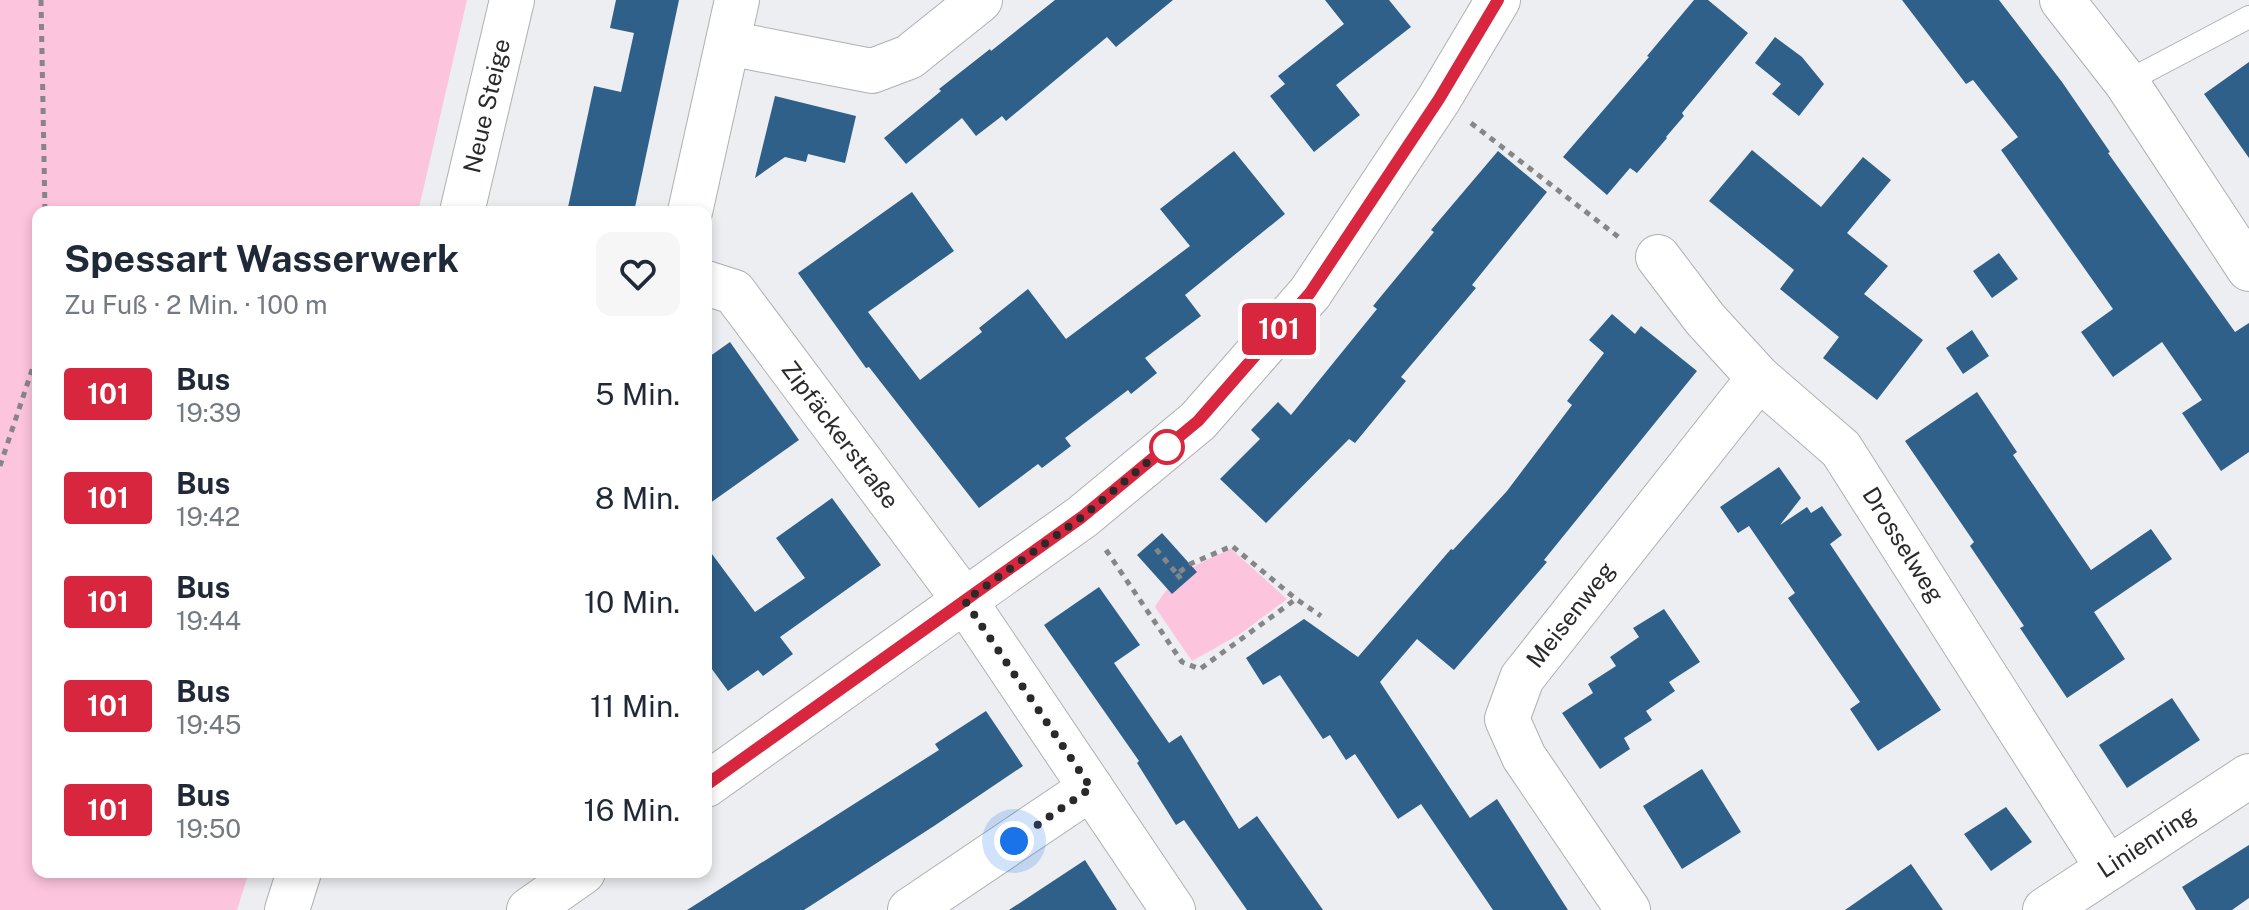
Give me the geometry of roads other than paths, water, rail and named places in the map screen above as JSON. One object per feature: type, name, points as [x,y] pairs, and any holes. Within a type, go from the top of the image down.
[{"type":"street","name":"Neue Steige","points":[[463,206],[512,0]]},
{"type":"street","points":[[691,206],[737,0]]},
{"type":"street","points":[[728,43],[872,71],[909,57],[980,0]]},
{"type":"street","points":[[712,781],[1082,517],[1198,421],[1310,293],[1439,99],[1498,0]]},
{"type":"street","points":[[2062,0],[2126,82],[2249,269]]},
{"type":"street","name":"Drosselweg","points":[[1658,257],[1705,319],[1759,378],[1841,449],[2107,867]]},
{"type":"street","name":"Zipfäckerstraße","points":[[712,285],[734,292],[965,601]]},
{"type":"street","name":"Meisenweg","points":[[1628,910],[1524,757],[1507,719],[1522,678],[1759,378]]},
{"type":"street","points":[[965,601],[1173,910]]},
{"type":"street","name":"Linienring","points":[[2045,910],[2249,776]]},
{"type":"street","points":[[910,910],[1091,788]]},
{"type":"street","points":[[287,910],[297,878]]},
{"type":"street","points":[[529,910],[574,878]]},
{"type":"lane","points":[[2126,82],[2249,17]]}]
